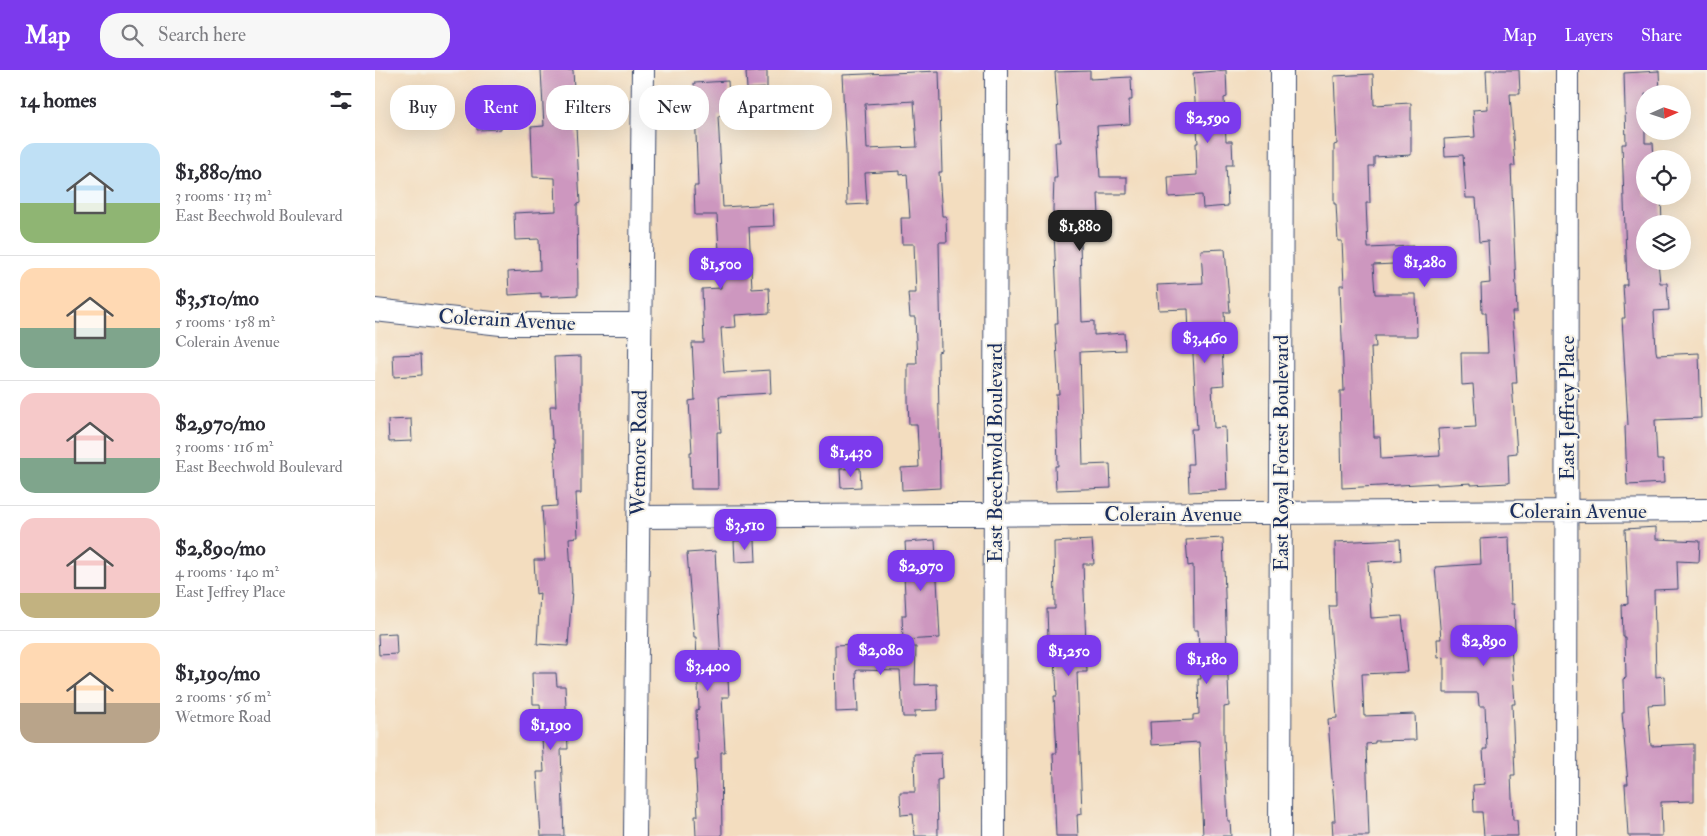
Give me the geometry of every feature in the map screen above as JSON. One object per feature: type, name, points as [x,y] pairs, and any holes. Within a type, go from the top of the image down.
[{"type":"street","name":"Wetmore Road","points":[[635,836],[643,70]]},
{"type":"street","name":"East Beechwold Boulevard","points":[[994,836],[996,70]]},
{"type":"street","name":"East Royal Forest Boulevard","points":[[1280,836],[1282,70]]},
{"type":"street","name":"East Jeffrey Place","points":[[1566,836],[1567,70]]},
{"type":"street","name":"Colerain Avenue","points":[[375,310],[501,324],[641,324]]},
{"type":"street","name":"Colerain Avenue","points":[[639,517],[1707,510]]},
{"type":"building","points":[[541,70],[573,70],[574,85],[546,85],[546,130],[576,130],[580,203],[577,204],[578,295],[541,297],[541,293],[509,295],[508,272],[540,270],[539,239],[515,240],[514,213],[556,211],[555,178],[533,177],[531,130],[536,130],[536,127],[544,126]]},
{"type":"building","points":[[1226,70],[1227,97],[1224,98],[1226,141],[1232,141],[1233,165],[1226,165],[1228,206],[1203,208],[1202,195],[1169,197],[1168,177],[1197,175],[1196,143],[1198,143],[1193,73]]},
{"type":"building","points":[[1486,70],[1519,70],[1520,94],[1510,94],[1515,166],[1511,166],[1517,312],[1512,312],[1517,383],[1512,383],[1517,453],[1508,454],[1509,483],[1437,485],[1437,483],[1342,488],[1340,391],[1344,391],[1340,285],[1344,285],[1342,241],[1338,241],[1336,204],[1334,204],[1334,145],[1337,144],[1334,76],[1373,74],[1374,105],[1411,103],[1411,155],[1374,157],[1374,166],[1369,166],[1370,203],[1366,203],[1368,248],[1413,246],[1414,263],[1373,265],[1375,294],[1416,294],[1417,336],[1375,336],[1376,347],[1371,347],[1374,437],[1380,437],[1381,459],[1440,456],[1438,429],[1476,427],[1473,384],[1462,385],[1461,353],[1488,353],[1486,313],[1482,313],[1481,284],[1490,283],[1488,241],[1479,242],[1476,198],[1466,198],[1463,155],[1445,156],[1444,139],[1475,137],[1473,110],[1488,109]]},
{"type":"building","points":[[767,71],[767,85],[747,85],[746,72]]},
{"type":"building","points":[[939,71],[942,172],[939,172],[942,216],[946,216],[947,242],[939,242],[941,351],[938,352],[940,488],[902,490],[901,468],[919,467],[917,424],[909,424],[908,400],[908,364],[917,364],[915,317],[910,317],[908,293],[916,293],[914,244],[902,244],[901,218],[910,218],[907,174],[900,175],[900,171],[865,173],[867,204],[847,205],[842,75]],"holes":[[[914,101],[917,147],[867,149],[865,104]]]},
{"type":"building","points":[[1090,71],[1090,79],[1131,77],[1132,100],[1129,100],[1130,124],[1097,126],[1100,177],[1127,177],[1127,194],[1098,194],[1100,239],[1080,240],[1082,322],[1094,321],[1094,335],[1124,333],[1125,350],[1080,352],[1083,465],[1110,464],[1111,488],[1056,490],[1055,466],[1058,466],[1056,394],[1059,394],[1055,323],[1058,323],[1053,209],[1054,178],[1057,178],[1055,142],[1060,142],[1055,72]]},
{"type":"building","points":[[1659,71],[1660,85],[1636,85],[1636,140],[1645,140],[1645,143],[1653,143],[1653,150],[1636,150],[1636,205],[1661,205],[1662,215],[1636,215],[1636,270],[1659,270],[1660,283],[1667,283],[1669,310],[1654,311],[1657,355],[1699,353],[1701,418],[1655,420],[1657,460],[1663,460],[1664,483],[1627,485],[1625,426],[1628,425],[1622,318],[1625,318],[1623,285],[1627,285],[1622,144],[1626,144],[1624,73]]},
{"type":"building","points":[[728,81],[728,85],[719,85],[718,116],[723,207],[773,204],[774,226],[749,227],[752,289],[769,288],[770,313],[735,315],[736,327],[721,328],[724,373],[770,370],[771,393],[719,396],[721,432],[717,432],[718,489],[691,489],[690,452],[692,452],[689,401],[695,400],[692,343],[704,343],[702,289],[721,288],[717,215],[695,215],[694,186],[698,186],[696,130],[709,130],[709,85],[694,85],[694,83]]},
{"type":"building","points":[[1225,249],[1230,312],[1224,312],[1226,348],[1222,349],[1224,385],[1212,386],[1214,428],[1225,427],[1227,490],[1189,492],[1188,464],[1193,464],[1191,429],[1197,429],[1192,336],[1189,336],[1188,309],[1159,310],[1157,285],[1203,283],[1201,250]]},
{"type":"building","points":[[421,354],[422,375],[394,377],[393,355]]},
{"type":"building","points":[[581,356],[581,493],[576,493],[578,537],[569,538],[572,590],[568,646],[537,644],[540,593],[536,594],[534,560],[545,560],[542,507],[557,506],[554,439],[552,439],[550,406],[556,406],[554,357]]},
{"type":"building","points":[[411,419],[412,441],[389,442],[388,420]]},
{"type":"building","points":[[860,468],[861,487],[841,488],[840,469]]},
{"type":"building","points":[[1656,527],[1656,539],[1700,541],[1699,562],[1677,561],[1678,589],[1654,590],[1656,677],[1664,676],[1665,704],[1648,705],[1651,746],[1694,744],[1694,801],[1661,802],[1662,836],[1628,836],[1625,784],[1628,784],[1622,713],[1624,713],[1623,679],[1626,678],[1622,605],[1628,604],[1625,529]]},
{"type":"building","points":[[1509,537],[1511,604],[1514,604],[1515,632],[1510,632],[1515,704],[1512,704],[1515,775],[1511,775],[1513,820],[1517,820],[1518,836],[1484,836],[1482,812],[1474,812],[1473,785],[1485,784],[1483,749],[1487,749],[1485,706],[1479,706],[1478,693],[1444,693],[1444,657],[1438,658],[1437,639],[1441,639],[1435,567],[1481,564],[1480,539]]},
{"type":"building","points":[[1223,538],[1229,706],[1224,707],[1224,737],[1228,821],[1230,821],[1231,836],[1203,836],[1199,742],[1151,745],[1150,722],[1193,720],[1193,715],[1199,714],[1198,679],[1201,679],[1198,630],[1194,630],[1193,565],[1188,566],[1186,540]]},
{"type":"building","points":[[1400,539],[1401,560],[1368,562],[1371,618],[1402,616],[1408,672],[1362,674],[1364,716],[1415,714],[1416,740],[1375,741],[1375,743],[1366,744],[1369,836],[1333,836],[1332,821],[1335,821],[1328,719],[1337,718],[1329,606],[1336,606],[1335,542]]},
{"type":"building","points":[[755,540],[756,561],[735,562],[734,541]]},
{"type":"building","points":[[935,540],[940,638],[903,640],[902,615],[906,615],[904,576],[907,575],[905,542]]},
{"type":"building","points":[[1092,540],[1094,564],[1083,564],[1087,672],[1077,672],[1082,814],[1077,815],[1078,836],[1056,836],[1053,753],[1057,753],[1054,696],[1057,696],[1054,638],[1048,638],[1047,609],[1055,609],[1054,542]]},
{"type":"building","points":[[715,551],[721,663],[727,662],[729,697],[722,697],[725,752],[721,752],[722,836],[696,836],[695,816],[698,816],[695,760],[698,760],[696,710],[699,709],[696,637],[694,637],[687,553]]},
{"type":"building","points":[[396,633],[397,654],[379,655],[378,634]]},
{"type":"building","points":[[857,644],[916,647],[915,685],[937,684],[938,710],[915,711],[915,717],[903,717],[900,671],[858,670],[856,671],[858,711],[836,712],[835,645]]},
{"type":"building","points":[[532,673],[556,673],[557,686],[565,686],[568,749],[561,749],[564,836],[541,836],[537,772],[544,772],[540,704],[533,704]]},
{"type":"building","points":[[941,753],[942,779],[937,780],[938,836],[915,836],[913,814],[901,815],[900,792],[915,792],[914,754]]}]
